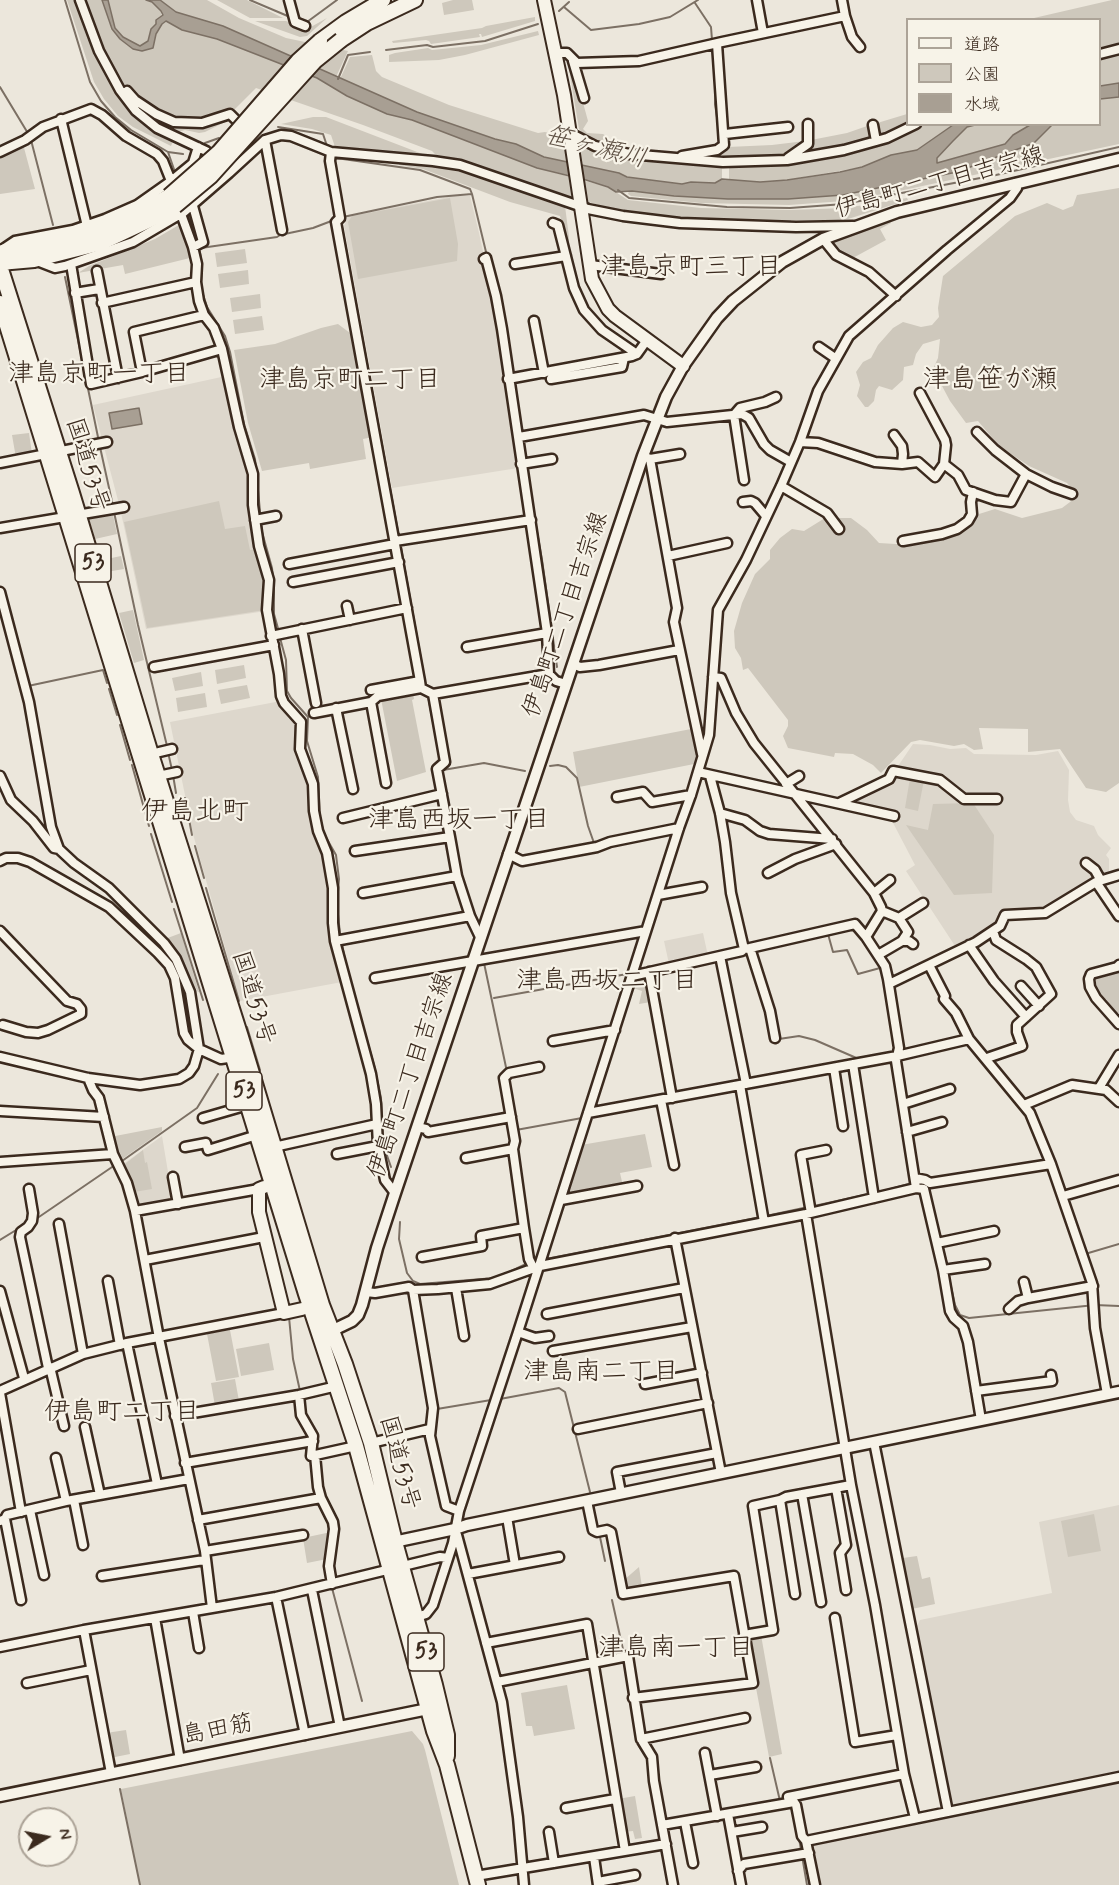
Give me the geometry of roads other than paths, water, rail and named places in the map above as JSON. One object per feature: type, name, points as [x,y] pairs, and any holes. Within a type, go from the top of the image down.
[{"type":"highway","name":"53","points":[[0,252],[66,241],[98,232],[124,221],[182,207],[219,152],[298,62],[320,41],[346,22],[383,0]]},
{"type":"highway","name":"53","points":[[6,284],[0,265],[34,260],[101,243],[182,207],[193,192],[217,170],[315,61],[367,23],[414,0]]},
{"type":"highway","points":[[6,284],[9,271],[17,263]]},
{"type":"highway","name":"国道53号","points":[[6,284],[52,453]]},
{"type":"highway","name":"国道53号","points":[[0,303],[52,453],[240,1056],[274,1147],[270,1185]]},
{"type":"highway","name":"国道53号","points":[[72,516],[151,754],[170,774],[174,844]]},
{"type":"highway","name":"国道53号","points":[[240,1056],[248,1105],[270,1185],[312,1307],[350,1379],[371,1443],[389,1543]]},
{"type":"highway","name":"国道53号","points":[[326,1333],[337,1386],[396,1568],[434,1731],[447,1764],[477,1881]]},
{"type":"highway","name":"53","points":[[350,1379],[351,1396],[370,1458],[389,1543]]},
{"type":"highway","name":"53","points":[[396,1568],[414,1618],[432,1700],[429,1709]]},
{"type":"highway","name":"国道53号","points":[[414,1618],[447,1735],[447,1764]]},
{"type":"main road","points":[[544,0],[556,53],[592,279],[608,309],[683,366]]},
{"type":"main road","points":[[270,1185],[259,1212],[284,1313],[312,1307]]},
{"type":"street","points":[[81,0],[99,51],[120,90],[136,111],[157,128],[206,151],[229,173]]},
{"type":"street","points":[[289,0],[295,22],[305,26]]},
{"type":"street","points":[[757,0],[763,33]]},
{"type":"street","points":[[842,0],[852,37],[860,47]]},
{"type":"street","points":[[573,61],[577,63],[639,62],[845,16]]},
{"type":"street","points":[[666,158],[717,150],[724,145],[725,134],[720,97],[721,78],[714,44]]},
{"type":"street","points":[[1101,54],[1119,49]]},
{"type":"street","points":[[556,53],[567,53],[573,61],[584,98]]},
{"type":"street","points":[[120,90],[125,89],[135,100],[156,114],[174,122],[202,123],[230,114],[235,118]]},
{"type":"street","points":[[0,152],[61,119],[92,109],[126,136],[157,154],[175,178]]},
{"type":"street","points":[[61,119],[87,226]]},
{"type":"street","points":[[787,160],[808,144],[808,124]]},
{"type":"street","points":[[873,125],[876,141]]},
{"type":"street","points":[[570,136],[595,146],[629,154],[723,162],[787,160],[844,150],[876,141],[911,126]]},
{"type":"street","points":[[725,134],[788,127]]},
{"type":"street","points":[[34,260],[56,268],[133,242],[229,173],[265,140],[281,135],[291,136],[331,152],[460,165],[623,216],[680,223],[854,226]]},
{"type":"street","points":[[265,140],[282,230]]},
{"type":"street","points":[[0,252],[15,241],[87,226],[137,205],[193,163],[198,147]]},
{"type":"street","points":[[331,152],[330,161],[340,218],[336,222],[398,542],[407,608],[445,762],[437,769],[457,876],[470,916],[480,937]]},
{"type":"street","name":"伊島町二丁目吉宗線","points":[[326,1333],[345,1326],[358,1315],[394,1193],[566,684],[646,458],[656,419],[683,366],[717,318],[733,301],[782,262],[823,239],[854,226],[912,208],[1119,159]]},
{"type":"street","points":[[414,1618],[431,1610],[448,1558],[459,1511],[518,1332],[533,1264],[561,1200],[698,772],[709,735],[718,610],[746,560],[781,486],[818,391],[849,336],[1010,198],[1017,188],[1016,183]]},
{"type":"street","points":[[182,207],[196,245],[196,282],[204,315],[214,328],[222,349],[239,427],[253,474],[253,505],[259,519],[259,546],[269,580],[267,610],[275,637],[282,699],[301,722],[300,749],[313,783],[314,811],[318,831],[327,853],[333,888],[333,923],[340,941],[371,1074],[376,1104],[378,1146],[385,1180],[394,1193]]},
{"type":"street","points":[[182,207],[202,242],[196,245]]},
{"type":"street","points":[[553,223],[558,225],[574,288],[584,310],[602,330],[637,354]]},
{"type":"street","points":[[823,239],[836,255],[869,272],[896,296]]},
{"type":"street","points":[[515,264],[566,256]]},
{"type":"street","points":[[484,259],[486,258],[496,296],[519,437],[521,464],[547,633],[549,674],[556,681],[566,684]]},
{"type":"street","points":[[71,264],[91,384],[222,349]]},
{"type":"street","points":[[590,265],[661,274]]},
{"type":"street","points":[[97,271],[118,378]]},
{"type":"street","points":[[102,303],[196,282]]},
{"type":"street","points":[[75,293],[99,290]]},
{"type":"street","points":[[142,372],[134,332],[204,315]]},
{"type":"street","points":[[534,321],[547,376]]},
{"type":"street","points":[[508,379],[547,376],[624,358],[637,354],[646,340]]},
{"type":"street","points":[[819,347],[835,358]]},
{"type":"street","points":[[800,442],[818,443],[875,462],[902,464],[918,462],[935,477],[944,464],[946,445],[920,393]]},
{"type":"street","points":[[744,480],[734,415],[740,408],[776,397]]},
{"type":"street","points":[[519,437],[644,415],[667,422],[742,414],[749,418],[764,444],[791,462]]},
{"type":"street","points":[[977,432],[995,450],[1026,474],[1072,494]]},
{"type":"street","points":[[894,435],[902,446],[902,464]]},
{"type":"street","points":[[0,464],[101,443]]},
{"type":"street","points":[[680,454],[646,458],[668,556],[677,608],[674,622],[702,756]]},
{"type":"street","points":[[521,464],[552,459]]},
{"type":"street","points":[[944,464],[958,475],[966,489],[995,500],[1011,502],[1026,474]]},
{"type":"street","points":[[781,486],[827,513],[839,529]]},
{"type":"street","points":[[903,541],[957,529],[972,514],[973,492]]},
{"type":"street","points":[[743,502],[755,503],[766,516]]},
{"type":"street","points":[[0,528],[117,508]]},
{"type":"street","points":[[259,519],[276,516]]},
{"type":"street","points":[[288,564],[398,542],[531,520]]},
{"type":"street","points":[[668,556],[727,543]]},
{"type":"street","points":[[293,582],[399,562]]},
{"type":"street","points":[[0,592],[2,614],[29,702],[51,827],[59,849]]},
{"type":"street","points":[[347,606],[350,620]]},
{"type":"street","points":[[154,667],[302,629],[407,608]]},
{"type":"street","points":[[302,629],[315,708],[336,708],[370,702],[378,696],[549,674]]},
{"type":"street","points":[[467,647],[547,633]]},
{"type":"street","points":[[573,664],[580,667],[599,665],[679,650]]},
{"type":"street","points":[[713,677],[721,678],[736,714],[754,743],[874,893],[882,912],[866,937]]},
{"type":"street","points":[[371,690],[426,689]]},
{"type":"street","points":[[370,702],[386,783]]},
{"type":"street","points":[[336,708],[353,789]]},
{"type":"street","points":[[151,754],[169,750]]},
{"type":"street","points":[[839,803],[889,779],[893,771],[940,780],[964,799],[997,799]]},
{"type":"street","points":[[698,772],[894,816]]},
{"type":"street","points":[[0,776],[11,800],[33,821],[54,848],[59,849],[74,863],[109,888],[164,943],[176,959],[190,992],[199,1049],[194,1066],[189,1073],[179,1079],[140,1085],[88,1078],[0,1057]]},
{"type":"street","points":[[710,776],[721,813],[731,893],[747,948],[770,1011],[775,1038]]},
{"type":"street","points":[[786,784],[799,776]]},
{"type":"street","points":[[617,797],[643,792],[652,802],[691,795]]},
{"type":"street","points":[[343,818],[442,794]]},
{"type":"street","points":[[721,813],[745,820],[760,831],[769,834],[834,842]]},
{"type":"street","points":[[508,854],[522,861],[679,828]]},
{"type":"street","points":[[355,851],[450,837]]},
{"type":"street","points":[[768,873],[834,842]]},
{"type":"street","points":[[0,861],[6,858],[18,858],[30,862],[109,907],[169,965],[175,978],[184,1032],[188,1040],[199,1049],[221,1059],[240,1056]]},
{"type":"street","points":[[1086,863],[1109,878]]},
{"type":"street","points":[[1111,865],[1109,878],[1119,916]]},
{"type":"street","points":[[363,893],[457,876]]},
{"type":"street","points":[[889,984],[993,931],[1000,926],[1005,915],[1045,914],[1109,878]]},
{"type":"street","points":[[874,893],[890,880]]},
{"type":"street","points":[[657,895],[702,887]]},
{"type":"street","points":[[899,918],[923,903]]},
{"type":"street","points":[[882,912],[899,918],[908,932],[902,941]]},
{"type":"street","points":[[340,941],[470,916]]},
{"type":"street","points":[[632,976],[855,924],[885,966],[899,1048],[897,1056],[916,1188]]},
{"type":"street","points":[[0,931],[68,1001],[77,1004],[81,1009],[81,1014],[38,1033],[26,1032],[3,1024]]},
{"type":"street","points":[[375,978],[646,931]]},
{"type":"street","points":[[987,1058],[1022,1046],[1016,1027],[1051,994],[1036,967],[996,940],[993,931]]},
{"type":"street","points":[[878,955],[902,941],[909,940],[913,944]]},
{"type":"street","points":[[969,945],[994,981],[1026,1017]]},
{"type":"street","points":[[720,956],[764,1218]]},
{"type":"street","points":[[929,965],[945,996],[944,999],[956,1013],[969,1039],[987,1058],[1030,1113],[1063,1196],[1093,1286],[1095,1328],[1107,1394]]},
{"type":"street","points":[[1119,965],[1117,968],[1091,974],[1089,979],[1090,987],[1096,998],[1119,1024]]},
{"type":"street","points":[[649,972],[672,1098]]},
{"type":"street","points":[[1021,986],[1039,1006]]},
{"type":"street","points":[[553,1041],[615,1030]]},
{"type":"street","points":[[588,1113],[897,1056],[969,1039]]},
{"type":"street","points":[[1099,1088],[1119,1055]]},
{"type":"street","points":[[853,1064],[874,1198]]},
{"type":"street","points":[[533,1264],[524,1228],[513,1149],[515,1141],[504,1078],[508,1074],[539,1067]]},
{"type":"street","points":[[834,1068],[843,1126]]},
{"type":"street","points":[[88,1078],[99,1098],[113,1154],[127,1183],[135,1211],[159,1338],[205,1555],[212,1608]]},
{"type":"street","points":[[1024,1105],[1072,1085],[1106,1090],[1119,1102]]},
{"type":"street","points":[[903,1104],[950,1089]]},
{"type":"street","points":[[661,1100],[674,1165]]},
{"type":"street","points":[[203,1118],[248,1105]]},
{"type":"street","points":[[0,1111],[104,1117]]},
{"type":"street","points":[[417,1127],[426,1129],[428,1132],[511,1117]]},
{"type":"street","points":[[908,1132],[942,1122]]},
{"type":"street","points":[[274,1147],[377,1124]]},
{"type":"street","points":[[185,1147],[206,1143],[207,1150],[257,1135]]},
{"type":"street","points":[[337,1154],[378,1146]]},
{"type":"street","points":[[466,1158],[513,1149]]},
{"type":"street","points":[[826,1150],[801,1155],[851,1485],[873,1593],[904,1774],[915,1818]]},
{"type":"street","points":[[0,1162],[113,1154]]},
{"type":"street","points":[[915,1178],[930,1183],[1051,1164]]},
{"type":"street","points":[[172,1177],[178,1204]]},
{"type":"street","points":[[1063,1196],[1119,1180]]},
{"type":"street","points":[[135,1211],[270,1185]]},
{"type":"street","points":[[561,1200],[637,1186]]},
{"type":"street","points":[[366,1292],[375,1293],[409,1287],[413,1290],[490,1284],[533,1264],[675,1238],[916,1188],[924,1189],[950,1311],[963,1326],[968,1342],[981,1420]]},
{"type":"street","points":[[29,1190],[32,1221],[20,1237],[64,1426]]},
{"type":"street","points":[[59,1224],[83,1354]]},
{"type":"street","points":[[423,1257],[482,1246],[481,1236],[524,1228]]},
{"type":"street","points":[[937,1243],[994,1231]]},
{"type":"street","points":[[145,1260],[264,1237]]},
{"type":"street","points":[[675,1238],[721,1473]]},
{"type":"street","points":[[943,1270],[985,1264]]},
{"type":"street","points":[[108,1281],[157,1484]]},
{"type":"street","points":[[1024,1282],[1028,1298]]},
{"type":"street","points":[[1009,1309],[1018,1301],[1028,1298],[1093,1286]]},
{"type":"street","points":[[456,1288],[464,1336]]},
{"type":"street","points":[[547,1314],[684,1288]]},
{"type":"street","points":[[413,1290],[433,1408],[430,1429],[446,1506],[459,1511]]},
{"type":"street","points":[[0,1291],[24,1378]]},
{"type":"street","points":[[44,1575],[25,1511],[0,1392],[24,1378],[83,1354],[284,1313]]},
{"type":"street","points":[[553,1351],[692,1327]]},
{"type":"street","points":[[518,1332],[535,1338],[549,1336]]},
{"type":"street","points":[[645,1384],[702,1373]]},
{"type":"street","points":[[976,1391],[1019,1382],[1052,1381],[1051,1375]]},
{"type":"street","points":[[176,1416],[299,1395],[337,1386]]},
{"type":"street","points":[[389,1543],[621,1493],[1119,1392]]},
{"type":"street","points":[[299,1395],[301,1415],[314,1441],[311,1456],[356,1446]]},
{"type":"street","points":[[578,1429],[708,1403]]},
{"type":"street","points":[[85,1427],[100,1495]]},
{"type":"street","points":[[371,1443],[430,1429]]},
{"type":"street","points":[[185,1463],[314,1441]]},
{"type":"street","points":[[874,1442],[948,1812]]},
{"type":"street","points":[[621,1493],[617,1472],[717,1453]]},
{"type":"street","points":[[315,1455],[316,1478],[321,1498],[334,1529],[329,1566],[332,1584]]},
{"type":"street","points":[[56,1458],[83,1545]]},
{"type":"street","points":[[21,1600],[2,1520],[7,1515],[189,1479]]},
{"type":"street","points":[[744,1635],[773,1630],[753,1506],[786,1497],[851,1485]]},
{"type":"street","points":[[836,1488],[846,1545],[840,1553],[846,1590]]},
{"type":"street","points":[[802,1494],[821,1602]]},
{"type":"street","points":[[198,1520],[321,1498]]},
{"type":"street","points":[[780,1500],[795,1594]]},
{"type":"street","points":[[587,1501],[593,1530],[611,1532],[623,1594],[734,1576],[753,1683],[633,1698]]},
{"type":"street","points":[[507,1517],[515,1565]]},
{"type":"street","points":[[455,1529],[497,1682],[512,1762],[524,1885]]},
{"type":"street","points":[[102,1576],[303,1535]]},
{"type":"street","points":[[0,1647],[312,1590],[440,1557],[448,1558]]},
{"type":"street","points":[[468,1574],[559,1557]]},
{"type":"street","points":[[312,1590],[340,1727]]},
{"type":"street","points":[[276,1597],[305,1734]]},
{"type":"street","points":[[193,1612],[199,1648]]},
{"type":"street","points":[[155,1618],[180,1760]]},
{"type":"street","points":[[835,1618],[855,1742],[897,1735]]},
{"type":"street","points":[[486,1643],[587,1624],[625,1851]]},
{"type":"street","points":[[84,1630],[111,1773]]},
{"type":"street","points":[[497,1682],[628,1656],[641,1739],[652,1757],[663,1845],[673,1885]]},
{"type":"street","points":[[27,1683],[91,1670]]},
{"type":"street","points":[[429,1709],[436,1710],[442,1715]]},
{"type":"street","name":"島田筋","points":[[0,1796],[429,1709]]},
{"type":"street","points":[[641,1739],[745,1718]]},
{"type":"street","points":[[705,1753],[717,1816]]},
{"type":"street","points":[[710,1775],[756,1767]]},
{"type":"street","points":[[784,1805],[788,1797],[904,1774]]},
{"type":"street","points":[[806,1841],[1119,1777]]},
{"type":"street","points":[[566,1808],[615,1799]]},
{"type":"street","points":[[662,1825],[794,1802],[802,1836],[806,1841],[804,1854],[815,1885]]},
{"type":"street","points":[[728,1814],[741,1885]]},
{"type":"street","points":[[685,1822],[693,1863]]},
{"type":"street","points":[[732,1832],[762,1827]]},
{"type":"street","points":[[549,1832],[554,1863]]},
{"type":"street","points":[[477,1881],[523,1867],[663,1845]]},
{"type":"street","points":[[738,1871],[744,1864],[804,1854]]},
{"type":"street","points":[[594,1857],[598,1884],[636,1875]]},
{"type":"water","points":[[102,0],[108,0],[115,28],[123,37],[140,46],[148,41],[156,20],[163,15],[152,2],[146,0],[160,0],[176,12],[223,26],[417,112],[516,144],[544,157],[619,173],[627,177],[682,184],[715,183],[722,179],[760,182],[787,180],[840,172],[862,167],[891,155],[917,150],[952,126],[971,126],[967,127],[937,158],[937,163],[1005,144],[1013,135],[1028,126],[1051,126],[1034,143],[957,172],[843,195],[788,199],[728,199],[632,191],[616,192],[586,180],[537,168],[412,120],[387,114],[347,96],[317,78],[217,39],[182,30],[166,21],[156,34],[153,48],[142,51],[133,49],[112,29]]},
{"type":"water","points":[[1119,83],[1119,97],[1101,99],[1101,86]]},
{"type":"water","points":[[139,408],[142,424],[112,429],[109,413]]},
{"type":"waterway","points":[[65,0],[90,82],[101,101],[131,130],[168,152],[183,154]]},
{"type":"waterway","points":[[250,0],[290,17]]},
{"type":"waterway","points":[[302,21],[307,22],[337,0]]},
{"type":"waterway","points":[[564,7],[591,30],[639,24],[670,17],[698,0]]},
{"type":"waterway","points":[[559,11],[569,2]]},
{"type":"waterway","points":[[695,3],[711,27],[712,40]]},
{"type":"waterway","points":[[386,50],[485,41],[538,24]]},
{"type":"waterway","points":[[338,79],[348,55],[370,52]]},
{"type":"waterway","points":[[0,87],[29,135]]},
{"type":"waterway","points":[[716,88],[715,104],[719,130]]},
{"type":"waterway","points":[[278,127],[323,134],[327,146]]},
{"type":"waterway","points":[[205,143],[219,138],[222,140]]},
{"type":"waterway","points":[[31,140],[53,225]]},
{"type":"waterway","points":[[618,190],[629,198],[727,207],[790,208],[844,204],[996,175],[1119,147]]},
{"type":"waterway","points":[[168,152],[176,175]]},
{"type":"waterway","points":[[336,158],[420,170],[470,189],[472,194]]},
{"type":"waterway","points":[[343,217],[437,197],[472,194],[487,256]]},
{"type":"waterway","points":[[188,212],[197,241]]},
{"type":"waterway","points":[[279,231],[280,235],[313,228],[334,220]]},
{"type":"waterway","points":[[342,227],[399,537]]},
{"type":"waterway","points":[[201,248],[280,235]]},
{"type":"waterway","points":[[199,246],[202,265],[201,288],[207,307],[225,336],[244,424],[255,459],[262,532],[272,568],[274,614],[279,632]]},
{"type":"waterway","points":[[65,277],[99,442]]},
{"type":"waterway","points":[[100,447],[113,506]]},
{"type":"waterway","points":[[529,486],[557,667]]},
{"type":"waterway","points":[[114,512],[167,746]]},
{"type":"waterway","points":[[400,542],[426,687]]},
{"type":"waterway","points":[[5,629],[21,687]]},
{"type":"waterway","points":[[280,638],[286,660],[287,691],[308,717],[307,741],[318,777],[320,818],[324,834],[336,855],[339,879],[337,904],[346,965]]},
{"type":"waterway","points":[[582,672],[597,669]]},
{"type":"waterway","points":[[28,686],[103,670],[107,683]]},
{"type":"waterway","points":[[109,689],[117,715]]},
{"type":"waterway","points":[[428,696],[441,764]]},
{"type":"waterway","points":[[120,725],[130,760]]},
{"type":"waterway","points":[[168,752],[172,770]]},
{"type":"waterway","points":[[443,770],[484,763],[525,771]]},
{"type":"waterway","points":[[132,765],[149,826]]},
{"type":"waterway","points":[[550,766],[566,767],[577,778],[594,843]]},
{"type":"waterway","points":[[442,769],[461,872],[468,896]]},
{"type":"waterway","points":[[173,775],[176,793]]},
{"type":"waterway","points":[[185,798],[192,835]]},
{"type":"waterway","points":[[151,834],[172,902]]},
{"type":"waterway","points":[[195,846],[204,878]]},
{"type":"waterway","points":[[206,888],[239,1001]]},
{"type":"waterway","points":[[174,909],[203,1000]]},
{"type":"waterway","points":[[828,934],[833,952],[847,950],[858,974],[882,969]]},
{"type":"waterway","points":[[484,963],[507,1072]]},
{"type":"waterway","points":[[494,998],[627,974]]},
{"type":"waterway","points":[[349,977],[374,1065],[381,1098],[383,1144],[391,1167]]},
{"type":"waterway","points":[[247,1027],[260,1070]]},
{"type":"waterway","points":[[779,1039],[799,1036],[815,1040],[861,1060]]},
{"type":"waterway","points":[[870,1065],[894,1061]]},
{"type":"waterway","points":[[122,1161],[197,1108],[218,1074]]},
{"type":"waterway","points":[[516,1128],[516,1130],[582,1118]]},
{"type":"waterway","points":[[36,1219],[115,1165]]},
{"type":"waterway","points":[[876,1193],[912,1183]]},
{"type":"waterway","points":[[928,1186],[940,1238]]},
{"type":"waterway","points":[[814,1206],[869,1194]]},
{"type":"waterway","points":[[766,1216],[808,1207]]},
{"type":"waterway","points":[[546,1259],[761,1217]]},
{"type":"waterway","points":[[400,1222],[399,1239],[407,1273],[413,1281],[420,1284],[495,1278]]},
{"type":"waterway","points":[[0,1240],[21,1227]]},
{"type":"waterway","points":[[1085,1254],[1119,1244]]},
{"type":"waterway","points":[[942,1245],[947,1264]]},
{"type":"waterway","points":[[501,1276],[528,1263]]},
{"type":"waterway","points":[[948,1273],[955,1305],[960,1315],[969,1318],[1095,1305],[1119,1306]]},
{"type":"waterway","points":[[289,1317],[293,1359],[300,1391]]},
{"type":"waterway","points":[[500,1399],[559,1388],[565,1392],[590,1492]]},
{"type":"waterway","points":[[436,1407],[437,1409],[491,1400]]},
{"type":"waterway","points":[[600,1537],[605,1561]]},
{"type":"waterway","points":[[332,1588],[362,1701]]},
{"type":"waterway","points":[[612,1600],[624,1654]]},
{"type":"waterway","points":[[628,1681],[635,1728]]},
{"type":"waterway","points":[[638,1740],[639,1746],[649,1761]]},
{"type":"waterway","points":[[770,1758],[780,1801]]},
{"type":"waterway","points":[[120,1789],[140,1885]]},
{"type":"waterway","points":[[799,1838],[807,1885]]},
{"type":"district","name":"津島京町三丁目","points":[[691,269]]},
{"type":"district","name":"津島京町一丁目","points":[[99,376]]},
{"type":"district","name":"津島笹が瀬","points":[[990,381]]},
{"type":"district","name":"津島京町二丁目","points":[[350,382]]},
{"type":"district","name":"伊島北町","points":[[195,813]]},
{"type":"district","name":"津島西坂一丁目","points":[[459,822]]},
{"type":"district","name":"津島西坂二丁目","points":[[607,983]]},
{"type":"district","name":"津島南二丁目","points":[[601,1374]]},
{"type":"district","name":"伊島町二丁目","points":[[122,1414]]},
{"type":"district","name":"津島南一丁目","points":[[676,1650]]},
{"type":"water label","name":"笹ヶ瀬川","points":[[595,149]]}]
